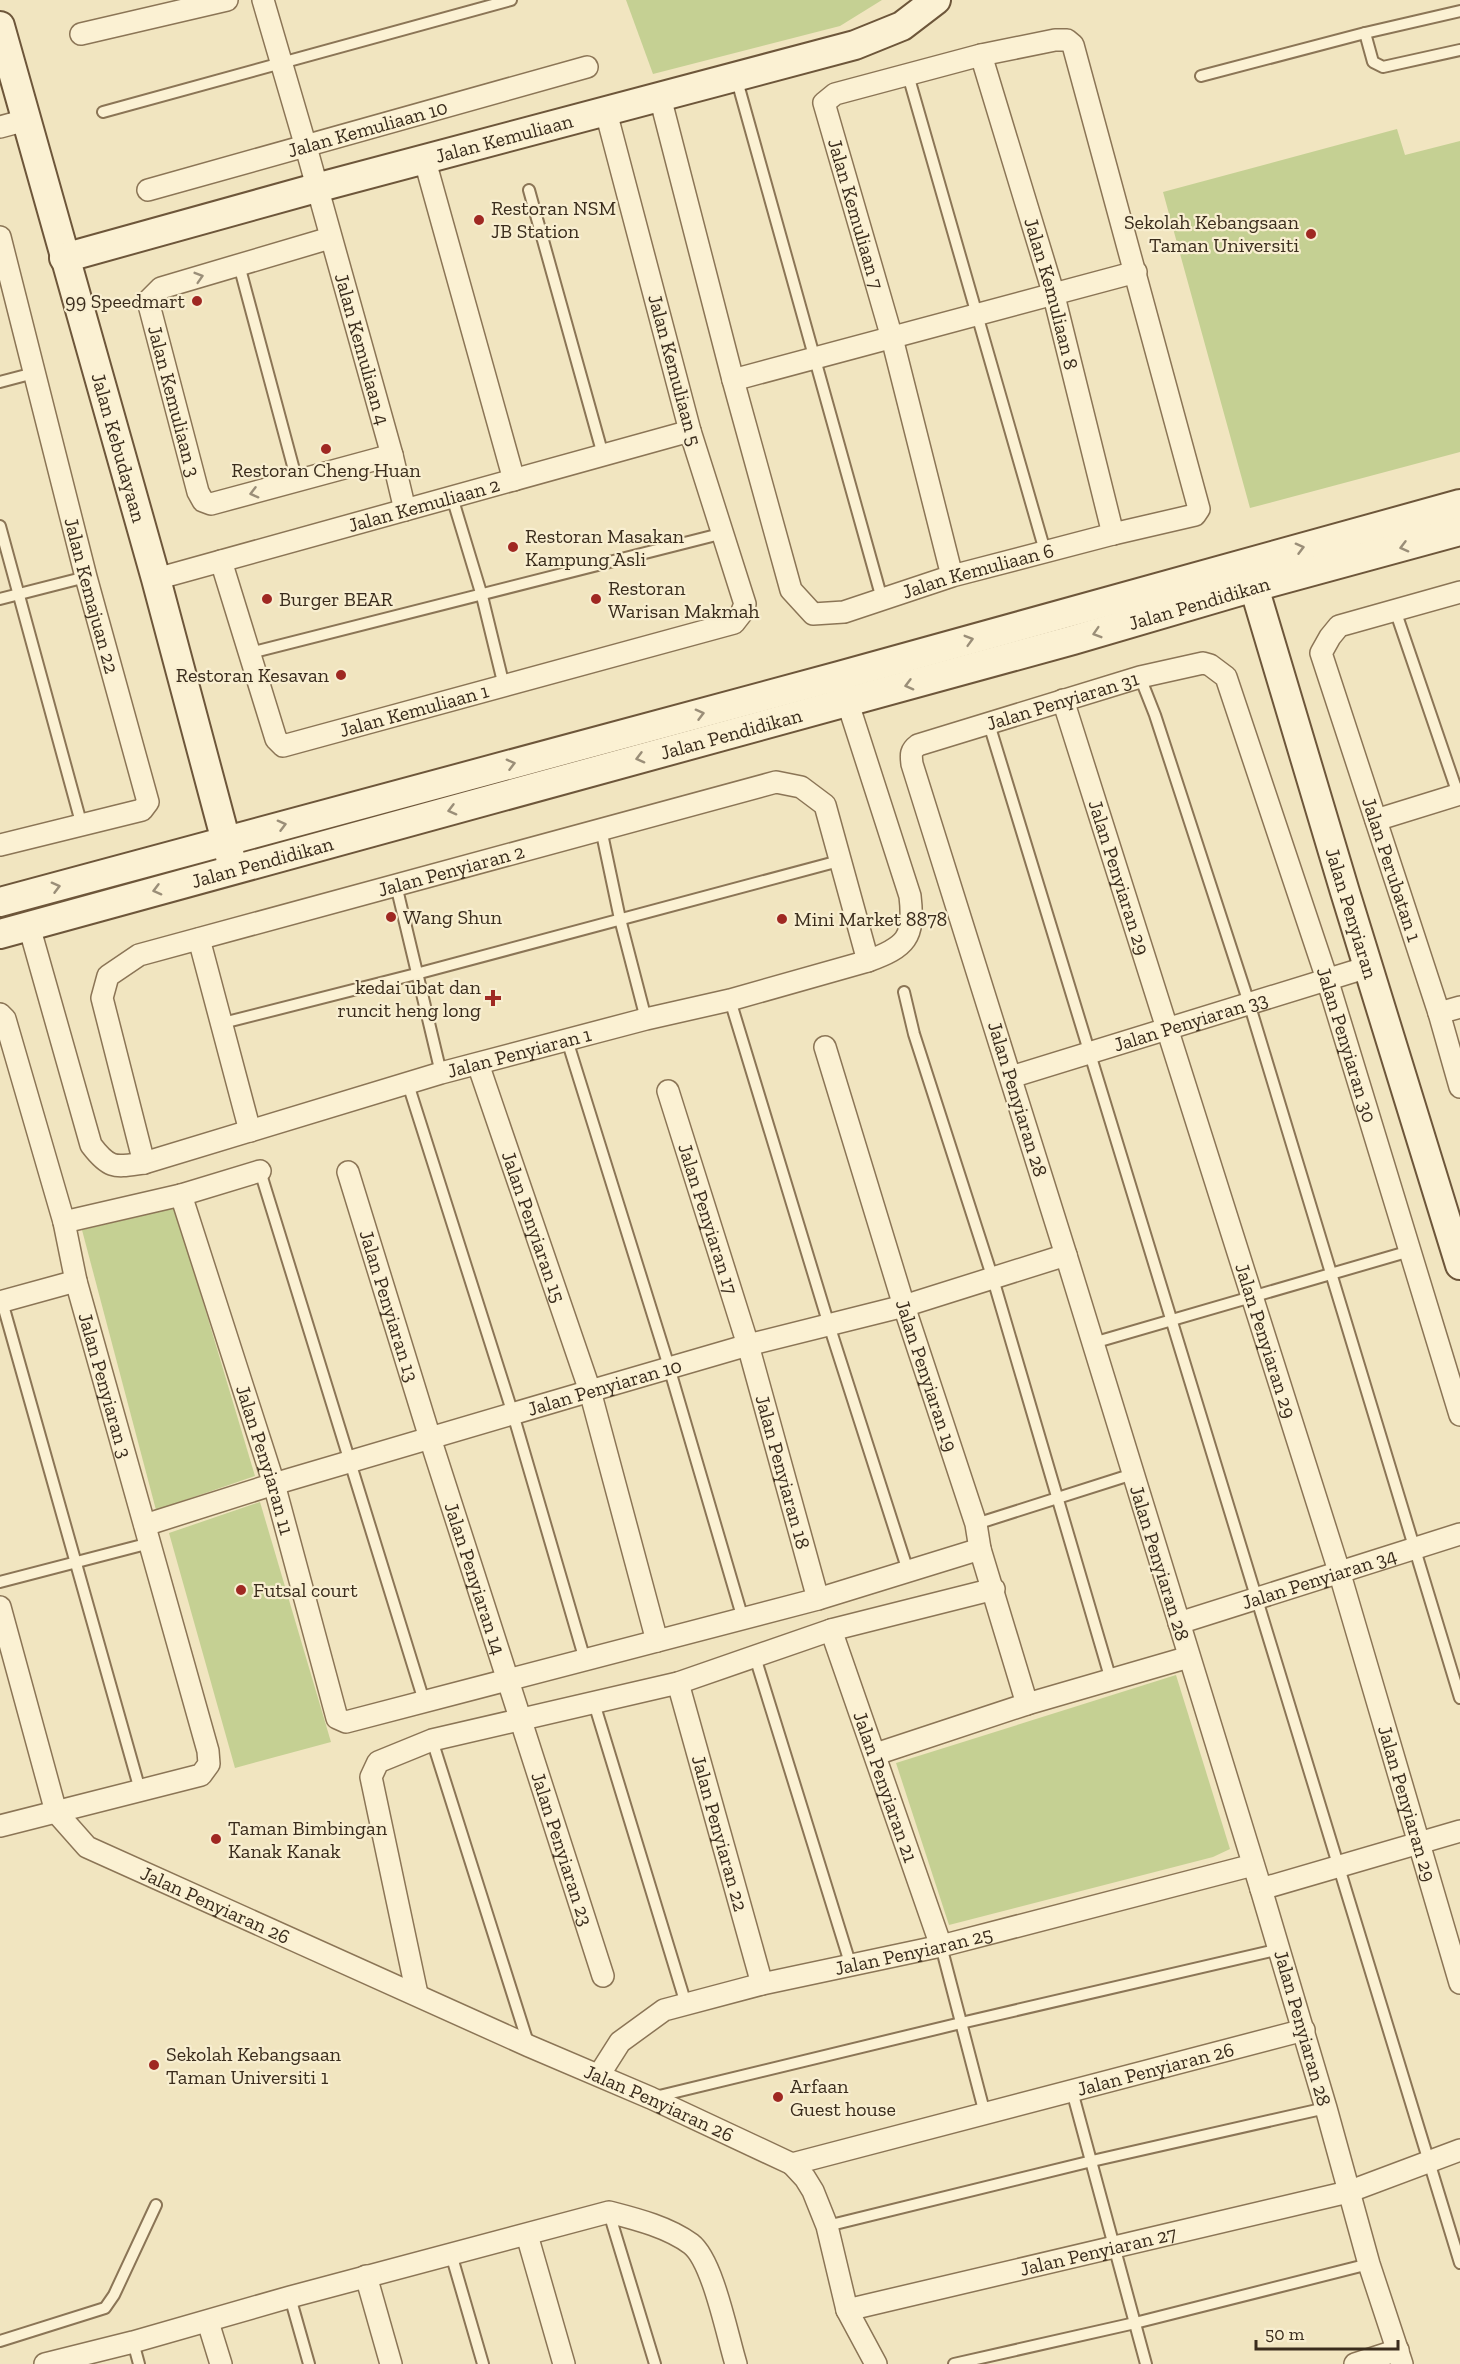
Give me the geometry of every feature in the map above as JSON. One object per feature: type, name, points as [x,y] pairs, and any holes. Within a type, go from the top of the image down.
[{"type":"main road","name":"Jalan Kemuliaan","points":[[64,258],[316,188],[425,161],[855,45],[902,26],[936,0]]},
{"type":"main road","name":"Jalan Kebudayaan","points":[[0,26],[13,124],[64,258],[156,579],[234,869]]},
{"type":"main road","name":"Jalan Pendidikan","points":[[0,902],[226,840],[843,689],[1073,640],[1249,575],[1460,504]]},
{"type":"main road","name":"Jalan Pendidikan","points":[[1249,575],[1460,531]]},
{"type":"main road","name":"Jalan Penyiaran","points":[[1249,575],[1460,1265]]},
{"type":"main road","name":"Jalan Pendidikan","points":[[0,934],[234,869],[843,689]]},
{"type":"street","points":[[81,34],[227,0]]},
{"type":"street","name":"Jalan Kemuliaan 4","points":[[263,0],[392,455],[405,510]]},
{"type":"street","name":"Jalan Kemuliaan 7","points":[[952,576],[892,338],[824,103],[835,94],[981,55],[1055,40],[1066,40],[1073,45]]},
{"type":"street","name":"Jalan Kemuliaan 6","points":[[660,97],[733,380],[791,590],[813,614],[844,612],[952,576],[1195,515],[1199,509],[1073,45]]},
{"type":"street","name":"Jalan Kemuliaan 8","points":[[981,55],[1053,292],[1113,534]]},
{"type":"street","name":"Jalan Kemuliaan 10","points":[[147,190],[587,67]]},
{"type":"street","name":"Jalan Kemuliaan 5","points":[[606,112],[690,431],[745,604],[734,623]]},
{"type":"street","points":[[425,161],[514,480]]},
{"type":"street","name":"Jalan Kemajuan 22","points":[[0,237],[86,577],[148,802],[142,810],[0,845]]},
{"type":"street","name":"Jalan Kemuliaan 3","points":[[330,238],[161,288],[148,301],[198,492],[203,501],[212,504],[392,455]]},
{"type":"street","points":[[733,380],[1053,292],[1136,272]]},
{"type":"street","name":"Jalan Kemuliaan 2","points":[[156,579],[690,431]]},
{"type":"street","name":"Jalan Kemuliaan 1","points":[[221,561],[276,739],[283,746],[291,746],[734,623]]},
{"type":"street","points":[[1395,610],[1460,592]]},
{"type":"street","name":"Jalan Perubatan 1","points":[[1395,610],[1339,626],[1321,653],[1439,1013],[1460,1087]]},
{"type":"street","name":"Jalan Penyiaran 31","points":[[912,764],[912,751],[918,746],[1140,677],[1203,663],[1210,665],[1226,677]]},
{"type":"street","name":"Jalan Penyiaran 30","points":[[1226,677],[1327,979],[1460,1415]]},
{"type":"street","name":"Jalan Penyiaran 1","points":[[29,926],[91,1145],[103,1161],[117,1166],[144,1163],[441,1073],[646,1019],[730,1000],[867,961],[889,954],[907,938],[913,920],[910,896],[843,689]]},
{"type":"street","name":"Jalan Penyiaran 29","points":[[1063,700],[1339,1571],[1460,1983]]},
{"type":"street","name":"Jalan Penyiaran 28","points":[[912,764],[1280,1949],[1369,2264],[1400,2357]]},
{"type":"street","name":"Jalan Penyiaran 2","points":[[144,1163],[102,998],[108,976],[139,955],[776,782],[801,788],[825,805],[867,961]]},
{"type":"street","points":[[1376,820],[1459,797]]},
{"type":"street","points":[[199,939],[250,1131]]},
{"type":"street","name":"Jalan Penyiaran 33","points":[[1011,1077],[1368,967]]},
{"type":"street","points":[[1439,1013],[1460,1006]]},
{"type":"street","name":"Jalan Penyiaran 3","points":[[2,1016],[64,1222],[76,1281],[208,1751],[209,1764],[201,1775],[140,1790]]},
{"type":"street","name":"Jalan Penyiaran 19","points":[[825,1047],[904,1306],[976,1524],[980,1549],[1027,1704]]},
{"type":"street","name":"Jalan Penyiaran 15","points":[[478,1064],[590,1391],[657,1641]]},
{"type":"street","name":"Jalan Penyiaran 17","points":[[668,1091],[748,1345]]},
{"type":"street","points":[[64,1222],[181,1195],[260,1171]]},
{"type":"street","name":"Jalan Penyiaran 13","points":[[348,1172],[430,1438]]},
{"type":"street","name":"Jalan Penyiaran 11","points":[[181,1195],[274,1484],[337,1718],[346,1722],[424,1701]]},
{"type":"street","name":"Jalan Penyiaran 10","points":[[148,1534],[274,1484],[748,1345],[904,1306],[1066,1255]]},
{"type":"street","points":[[1,1299],[76,1281]]},
{"type":"street","name":"Jalan Penyiaran 18","points":[[748,1345],[818,1599]]},
{"type":"street","name":"Jalan Penyiaran 14","points":[[430,1438],[520,1720]]},
{"type":"street","name":"Jalan Penyiaran 34","points":[[1179,1623],[1460,1534]]},
{"type":"street","points":[[424,1701],[818,1599],[980,1549]]},
{"type":"street","points":[[417,1994],[371,1777],[378,1762],[432,1740],[678,1683],[831,1630],[994,1589]]},
{"type":"street","points":[[0,1607],[56,1812]]},
{"type":"street","name":"Jalan Penyiaran 21","points":[[831,1630],[941,1946]]},
{"type":"street","points":[[876,1754],[1027,1704],[1190,1657]]},
{"type":"street","name":"Jalan Penyiaran 22","points":[[678,1683],[762,1984]]},
{"type":"street","name":"Jalan Penyiaran 23","points":[[520,1720],[603,1976]]},
{"type":"street","points":[[0,1826],[140,1790]]},
{"type":"street","name":"Jalan Penyiaran 26","points":[[56,1812],[87,1847],[529,2046],[651,2098],[792,2164],[1304,2030]]},
{"type":"street","points":[[1261,1889],[1460,1831]]},
{"type":"street","name":"Jalan Penyiaran 25","points":[[599,2075],[620,2042],[664,2010],[762,1984],[941,1946],[1253,1865]]},
{"type":"street","name":"Jalan Penyiaran 27","points":[[847,2310],[1348,2192],[1460,2150]]},
{"type":"street","points":[[792,2164],[813,2191],[827,2226],[847,2310],[876,2364]]},
{"type":"street","points":[[45,2364],[208,2322],[366,2276],[609,2212],[660,2228],[692,2244],[705,2261],[736,2364]]},
{"type":"street","points":[[527,2235],[564,2364]]},
{"type":"street","points":[[366,2276],[391,2364]]},
{"type":"street","points":[[208,2322],[221,2364]]},
{"type":"street","points":[[1355,2364],[1400,2357]]},
{"type":"lane","points":[[102,112],[511,0]]},
{"type":"lane","points":[[1201,76],[1460,11]]},
{"type":"lane","points":[[1365,33],[1373,62],[1383,67],[1460,50]]},
{"type":"lane","points":[[908,75],[1045,551]]},
{"type":"lane","points":[[736,77],[882,599]]},
{"type":"lane","points":[[529,190],[603,455]]},
{"type":"lane","points":[[238,265],[297,481]]},
{"type":"lane","points":[[0,382],[34,373]]},
{"type":"lane","points":[[452,497],[482,596],[504,686]]},
{"type":"lane","points":[[0,526],[82,826]]},
{"type":"lane","points":[[250,653],[724,533]]},
{"type":"lane","points":[[0,599],[86,577]]},
{"type":"lane","points":[[1395,610],[1459,797]]},
{"type":"lane","points":[[1140,677],[1155,715],[1249,1003],[1460,1698]]},
{"type":"lane","points":[[989,724],[1460,2263]]},
{"type":"lane","points":[[601,829],[620,919],[646,1019]]},
{"type":"lane","points":[[223,1023],[839,861]]},
{"type":"lane","points":[[396,885],[441,1073]]},
{"type":"lane","points":[[903,992],[914,1034],[993,1279],[1111,1680]]},
{"type":"lane","points":[[730,1000],[829,1325],[908,1571]]},
{"type":"lane","points":[[567,1041],[669,1369],[743,1619]]},
{"type":"lane","points":[[408,1084],[513,1414],[585,1659]]},
{"type":"lane","points":[[260,1171],[424,1701]]},
{"type":"lane","points":[[1093,1343],[1410,1251]]},
{"type":"lane","points":[[1,1299],[140,1790]]},
{"type":"lane","points":[[976,1524],[1133,1474]]},
{"type":"lane","points":[[0,1582],[75,1563],[148,1534]]},
{"type":"lane","points":[[755,1657],[851,1966]]},
{"type":"lane","points":[[594,1703],[686,2004]]},
{"type":"lane","points":[[432,1740],[529,2046]]},
{"type":"lane","points":[[941,1946],[985,2114]]},
{"type":"lane","points":[[651,2098],[1280,1949]]},
{"type":"lane","points":[[1072,2091],[1146,2364]]},
{"type":"lane","points":[[827,2226],[1092,2161],[1326,2108]]},
{"type":"lane","points":[[0,2341],[105,2308],[114,2295],[156,2205]]},
{"type":"lane","points":[[609,2212],[655,2364]]},
{"type":"lane","points":[[451,2254],[483,2364]]},
{"type":"lane","points":[[954,2364],[1135,2323],[1369,2264]]},
{"type":"lane","points":[[290,2297],[309,2364]]},
{"type":"lane","points":[[133,2342],[139,2364]]},
{"type":"green space","points":[[626,0],[882,0],[840,26],[653,74]]},
{"type":"green space","points":[[1397,129],[1405,155],[1460,141],[1460,452],[1250,508],[1163,192]]},
{"type":"green space","points":[[175,1208],[255,1476],[156,1510],[82,1230]]},
{"type":"green space","points":[[260,1502],[331,1742],[235,1768],[169,1533]]},
{"type":"green space","points":[[1176,1675],[1230,1849],[1213,1857],[949,1925],[896,1763]]},
{"type":"place","name":"Restoran NSM JB Station","points":[[479,220]]},
{"type":"place","name":"Sekolah Kebangsaan Taman Universiti","points":[[1311,234]]},
{"type":"place","name":"99 Speedmart","points":[[197,301]]},
{"type":"place","name":"Restoran Cheng Huan","points":[[326,449]]},
{"type":"place","name":"Restoran Masakan Kampung Asli","points":[[513,547]]},
{"type":"place","name":"Burger BEAR","points":[[267,599]]},
{"type":"place","name":"Restoran Warisan Makmah","points":[[596,599]]},
{"type":"place","name":"Restoran Kesavan","points":[[341,675]]},
{"type":"place","name":"Wang Shun","points":[[391,917]]},
{"type":"place","name":"Mini Market 8878","points":[[782,919]]},
{"type":"place","name":"kedai ubat dan runcit heng long","points":[[493,998]]},
{"type":"place","name":"Futsal court","points":[[241,1590]]},
{"type":"place","name":"Taman Bimbingan Kanak Kanak","points":[[216,1839]]},
{"type":"place","name":"Sekolah Kebangsaan Taman Universiti 1","points":[[154,2065]]},
{"type":"place","name":"Arfaan Guest house","points":[[778,2097]]}]
